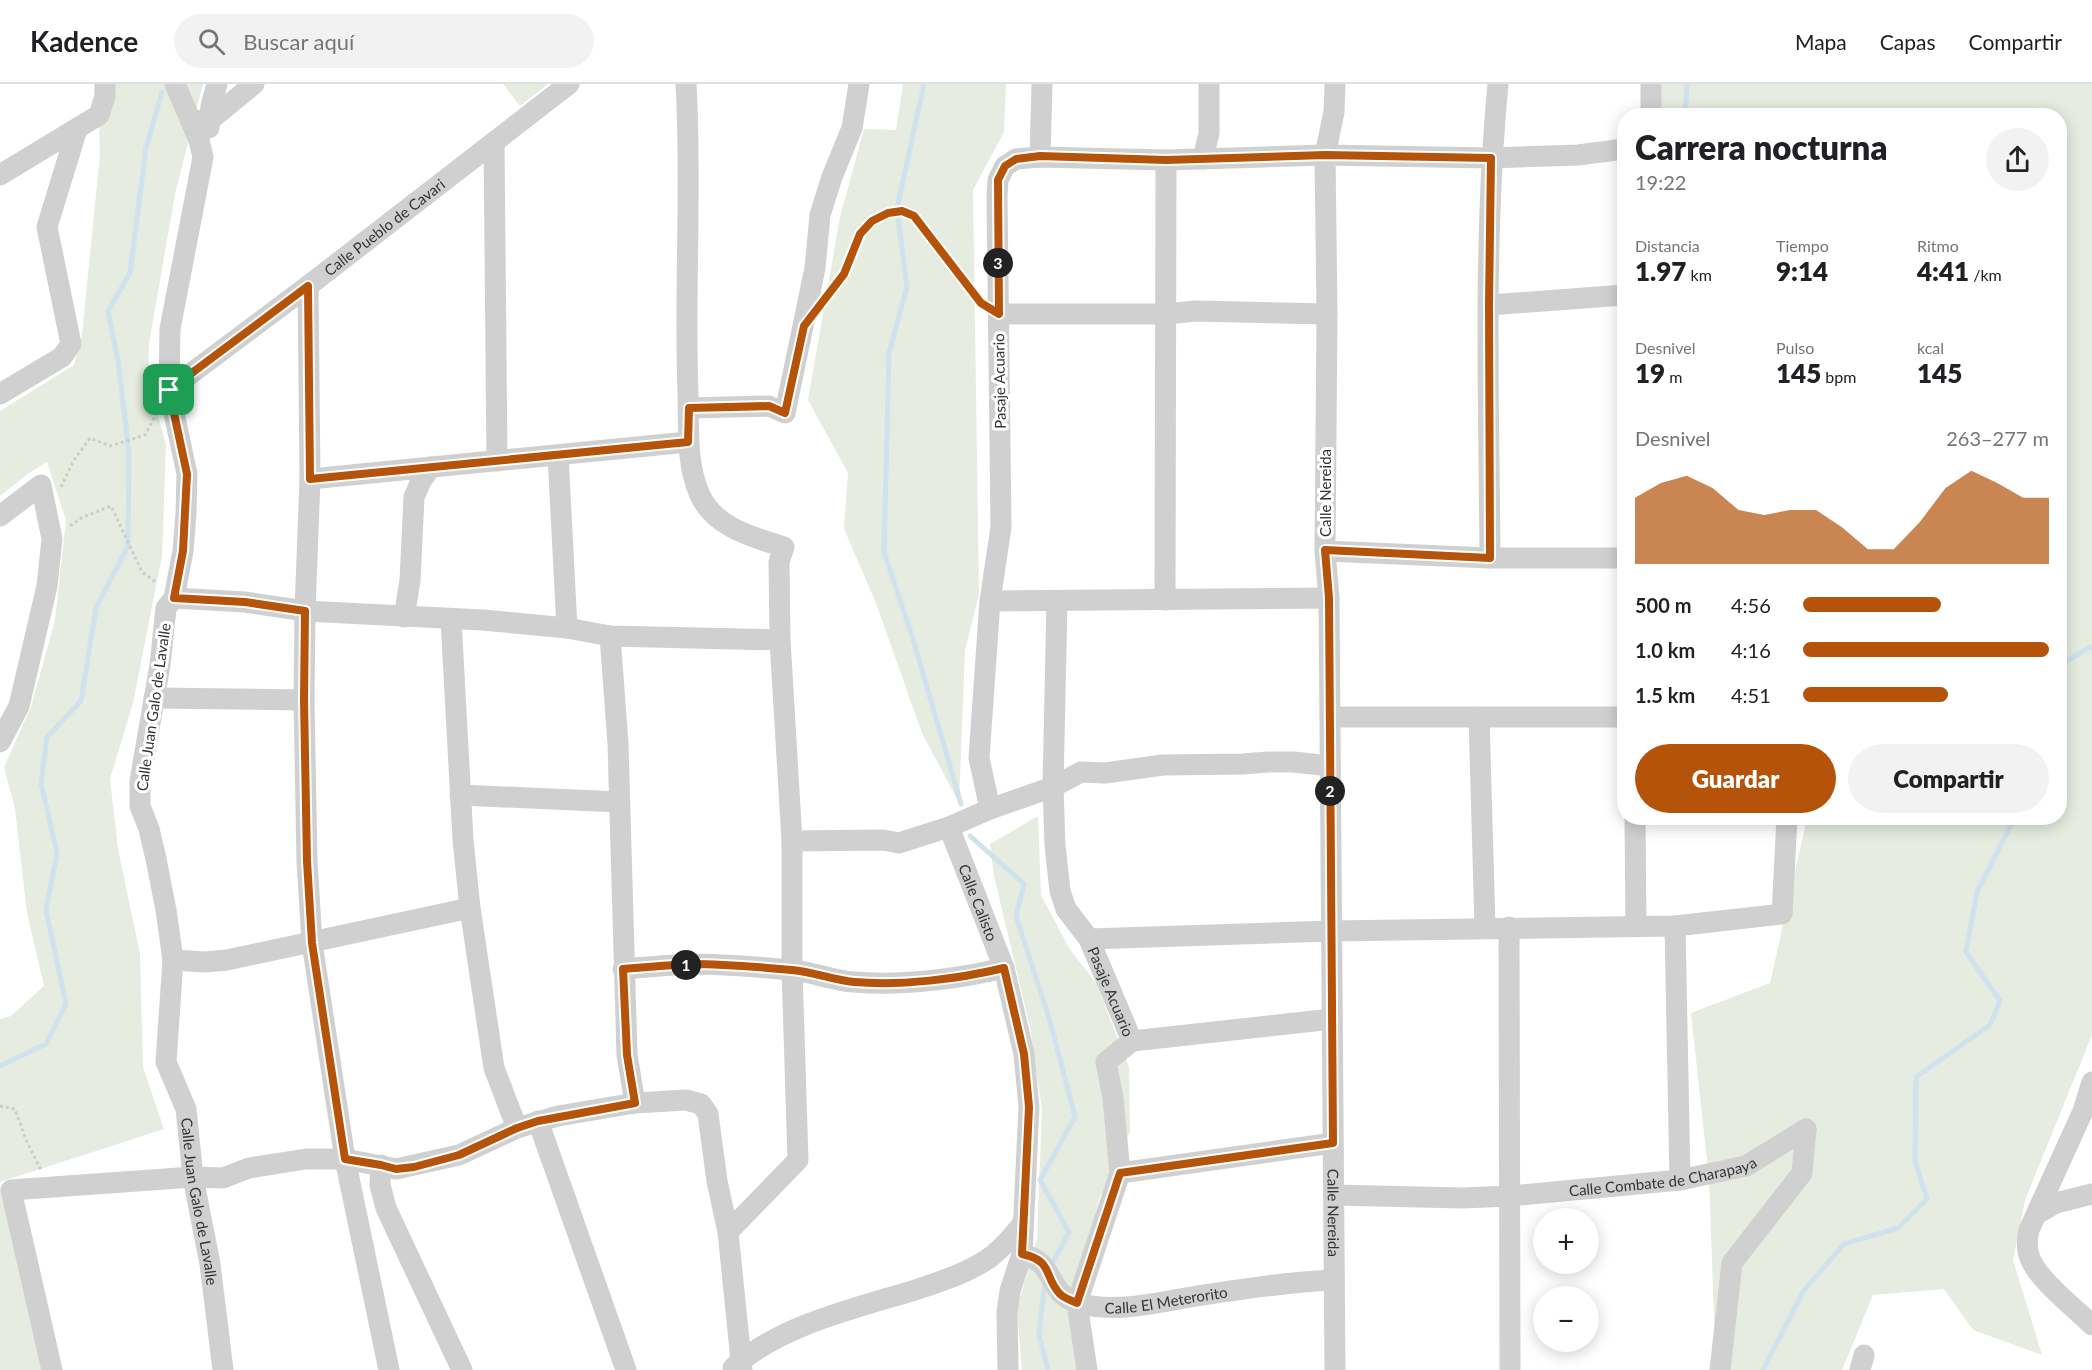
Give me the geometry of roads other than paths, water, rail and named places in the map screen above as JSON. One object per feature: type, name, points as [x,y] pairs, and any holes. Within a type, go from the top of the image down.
[{"type":"street","points":[[0,175],[99,115],[105,96],[105,84]]},
{"type":"street","points":[[175,84],[200,120],[254,84]]},
{"type":"street","name":"Calle Juan Galo de Lavalle","points":[[217,84],[200,120],[208,141],[170,329],[169,390],[187,474],[183,551],[174,598],[166,608],[160,665],[141,781],[140,806],[149,829],[156,859],[173,960],[166,1062],[186,1109],[193,1177],[210,1264],[223,1370]]},
{"type":"street","name":"Calle Pueblo de Cavari","points":[[169,390],[308,286],[569,84]]},
{"type":"street","points":[[686,84],[689,140],[686,336],[688,442],[699,494],[722,521],[739,533],[784,547],[779,562],[780,640],[792,841],[792,970],[798,1160],[728,1232]]},
{"type":"street","points":[[689,408],[769,406],[785,413],[815,268],[820,215],[832,177],[852,128],[859,84]]},
{"type":"street","points":[[1040,156],[1042,84]]},
{"type":"street","points":[[1203,159],[1209,133],[1209,84]]},
{"type":"street","name":"Calle Nereida","points":[[1335,84],[1334,112],[1325,155],[1327,314],[1325,550],[1329,598],[1335,1370]]},
{"type":"street","points":[[1490,558],[1491,158],[1498,84]]},
{"type":"street","points":[[1651,84],[1651,108]]},
{"type":"street","points":[[0,394],[62,357],[71,344],[47,227],[77,129]]},
{"type":"street","points":[[494,142],[497,461]]},
{"type":"street","name":"Pasaje Acuario","points":[[990,810],[979,758],[990,602],[1001,527],[998,180],[1005,166],[1016,159],[1040,156],[1166,160],[1325,155],[1491,158],[1578,155],[1617,150]]},
{"type":"street","points":[[1165,600],[1166,160]]},
{"type":"street","points":[[308,286],[310,479],[304,700],[307,861],[312,943],[345,1159],[389,1370]]},
{"type":"street","points":[[1489,305],[1617,296]]},
{"type":"street","points":[[999,314],[1166,314],[1196,311],[1327,314]]},
{"type":"street","points":[[310,479],[688,442]]},
{"type":"street","points":[[558,455],[567,628]]},
{"type":"street","points":[[404,617],[410,581],[414,497],[421,481],[431,468]]},
{"type":"street","points":[[0,516],[51,486],[51,539],[47,586],[19,706],[0,742]]},
{"type":"street","points":[[1325,550],[1490,558],[1617,558]]},
{"type":"street","points":[[174,598],[245,602],[305,611],[567,628],[610,636],[780,640]]},
{"type":"street","points":[[990,602],[1329,598]]},
{"type":"street","name":"Pasaje Acuario","points":[[1057,601],[1053,787],[1055,845],[1060,891],[1066,909],[1089,939],[1132,1041],[1106,1062],[1113,1098],[1120,1173],[1077,1303],[1087,1370]]},
{"type":"street","points":[[451,619],[460,795],[470,908],[494,1068],[517,1128]]},
{"type":"street","points":[[610,636],[618,744],[627,1055],[635,1103]]},
{"type":"street","points":[[154,698],[304,700]]},
{"type":"street","points":[[1330,717],[1617,717]]},
{"type":"street","points":[[1479,717],[1485,927]]},
{"type":"street","points":[[792,841],[883,840],[899,843],[949,827],[1053,787],[1081,772],[1105,773],[1163,765],[1294,762],[1330,766]]},
{"type":"street","points":[[460,795],[619,802]]},
{"type":"street","points":[[1635,825],[1636,926]]},
{"type":"street","points":[[1089,939],[1485,927],[1675,926],[1782,914],[1786,825]]},
{"type":"street","name":"Calle Calisto","points":[[949,827],[1004,968],[1024,1054],[1029,1107],[1022,1254],[1010,1291],[1006,1313],[1002,1368]]},
{"type":"street","points":[[173,960],[204,962],[227,960],[470,908]]},
{"type":"street","points":[[1675,926],[1680,1180]]},
{"type":"street","points":[[1509,927],[1510,1370]]},
{"type":"street","points":[[623,969],[693,964],[812,972],[832,980],[857,983],[971,976],[1004,968]]},
{"type":"street","points":[[1132,1041],[1332,1019]]},
{"type":"street","points":[[2092,1082],[2084,1111],[2029,1230],[2027,1242],[2029,1257],[2037,1271],[2092,1325]]},
{"type":"street","points":[[52,1370],[11,1190],[193,1177],[223,1178],[249,1168],[306,1159],[345,1159],[396,1169],[459,1155],[517,1128],[538,1121],[635,1103],[686,1100],[701,1104],[708,1113],[717,1181],[728,1232],[738,1367]]},
{"type":"street","points":[[538,1121],[626,1370]]},
{"type":"street","name":"Calle Combate de Charapaya","points":[[1334,1195],[1462,1198],[1510,1196],[1680,1180],[1746,1166],[1806,1129],[1802,1173],[1732,1263],[1720,1370]]},
{"type":"street","points":[[1120,1173],[1333,1143]]},
{"type":"street","points":[[381,1165],[380,1185],[386,1208],[462,1370]]},
{"type":"street","points":[[2037,1214],[2056,1203],[2092,1194]]},
{"type":"street","points":[[738,1367],[775,1338],[845,1311],[937,1283],[971,1268],[991,1256],[1023,1223]]},
{"type":"street","points":[[1022,1254],[1033,1256],[1045,1265],[1060,1294],[1077,1303]]},
{"type":"street","name":"Calle El Meterorito","points":[[1077,1303],[1112,1308],[1286,1282],[1334,1280]]},
{"type":"waterway","points":[[924,84],[897,209],[907,287],[889,353],[884,552],[913,639],[961,804]]},
{"type":"waterway","points":[[1686,108],[1687,84]]},
{"type":"waterway","points":[[0,1066],[46,1044],[66,1004],[46,910],[57,853],[41,783],[47,737],[81,701],[96,608],[128,546],[129,452],[118,361],[108,311],[130,273],[146,148],[162,92]]},
{"type":"waterway","points":[[2067,661],[2092,646]]},
{"type":"waterway","points":[[1763,1370],[1804,1290],[1844,1244],[1898,1228],[1927,1199],[1915,1161],[1916,1077],[1990,1025],[2000,1001],[1966,952],[1977,892],[2011,825]]},
{"type":"waterway","points":[[970,836],[1024,884],[1016,916],[1050,1021],[1075,1117],[1040,1180],[1069,1232],[1050,1268]]},
{"type":"waterway","points":[[1045,1282],[1039,1335],[1048,1370]]}]
